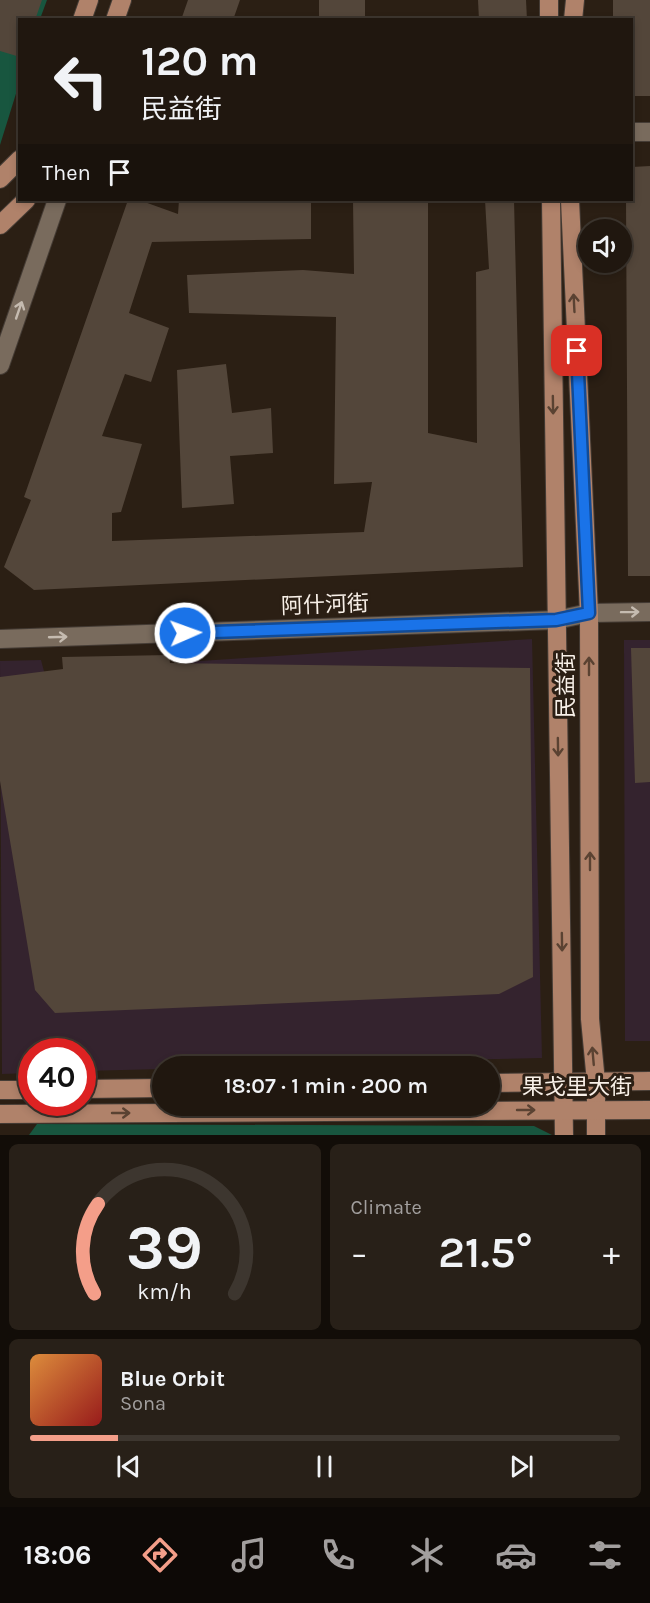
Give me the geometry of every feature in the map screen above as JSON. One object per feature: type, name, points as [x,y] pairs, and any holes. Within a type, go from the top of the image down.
[{"type":"main road","points":[[83,18],[89,0]]},
{"type":"main road","points":[[549,0],[549,18]]},
{"type":"main road","points":[[573,18],[575,0]]},
{"type":"main road","points":[[0,179],[18,161]]},
{"type":"main road","points":[[0,225],[25,201]]},
{"type":"main road","name":"民益街","points":[[551,201],[564,1135]]},
{"type":"main road","name":"民益街","points":[[570,201],[589,613],[590,1019],[596,1082],[596,1135]]},
{"type":"main road","name":"果戈里大街","points":[[500,1083],[650,1081]]},
{"type":"main road","points":[[96,1089],[152,1088]]},
{"type":"main road","points":[[0,1090],[18,1090]]},
{"type":"main road","name":"果戈里大街","points":[[0,1114],[650,1110]]},
{"type":"street","points":[[633,132],[650,132]]},
{"type":"street","points":[[0,365],[57,201]]},
{"type":"street","name":"阿什河街","points":[[0,639],[556,620],[589,613],[650,612]]},
{"type":"shaded area","points":[[532,639],[542,1058],[152,1056],[152,1069],[96,1071],[96,1038],[18,1038],[18,1073],[2,1074],[0,661],[41,660],[96,868],[188,868],[185,662]]},
{"type":"shaded area","points":[[624,640],[650,640],[650,1041],[625,1041]]},
{"type":"green space","points":[[0,0],[47,0],[40,18],[18,18],[18,87],[0,145]]},
{"type":"green space","points":[[37,1124],[534,1126],[552,1135],[29,1135]]},
{"type":"building","points":[[0,0],[42,0],[36,18],[18,18],[18,56],[0,51]]},
{"type":"building","points":[[188,0],[240,0],[234,18],[182,18]]},
{"type":"building","points":[[319,0],[365,0],[365,18],[319,18]]},
{"type":"building","points":[[478,0],[526,0],[527,18],[479,18]]},
{"type":"building","points":[[613,0],[650,0],[650,96],[633,96],[633,18],[613,18]]},
{"type":"building","points":[[650,166],[650,576],[628,576],[626,273],[632,273],[632,219],[626,219],[626,201],[633,201],[633,167]]},
{"type":"building","points":[[128,201],[142,201],[178,214],[179,201],[311,201],[311,239],[152,242],[129,313],[169,328],[151,382],[125,374],[102,436],[142,444],[121,512],[112,513],[112,541],[364,532],[372,482],[334,484],[336,317],[189,313],[187,275],[303,270],[354,274],[353,201],[428,201],[428,433],[477,443],[476,272],[489,269],[485,201],[514,201],[523,567],[34,590],[4,567],[31,500],[24,497]]},
{"type":"building","points":[[226,364],[232,413],[271,408],[273,453],[230,456],[234,504],[182,508],[177,370]]},
{"type":"building","points":[[631,648],[650,648],[650,782],[635,783]]},
{"type":"building","points":[[169,655],[170,663],[530,668],[533,977],[499,994],[55,1013],[35,990],[0,781],[0,677],[63,669],[62,657]]},
{"type":"route","points":[[185,633],[556,620],[589,613],[577,351]]}]
